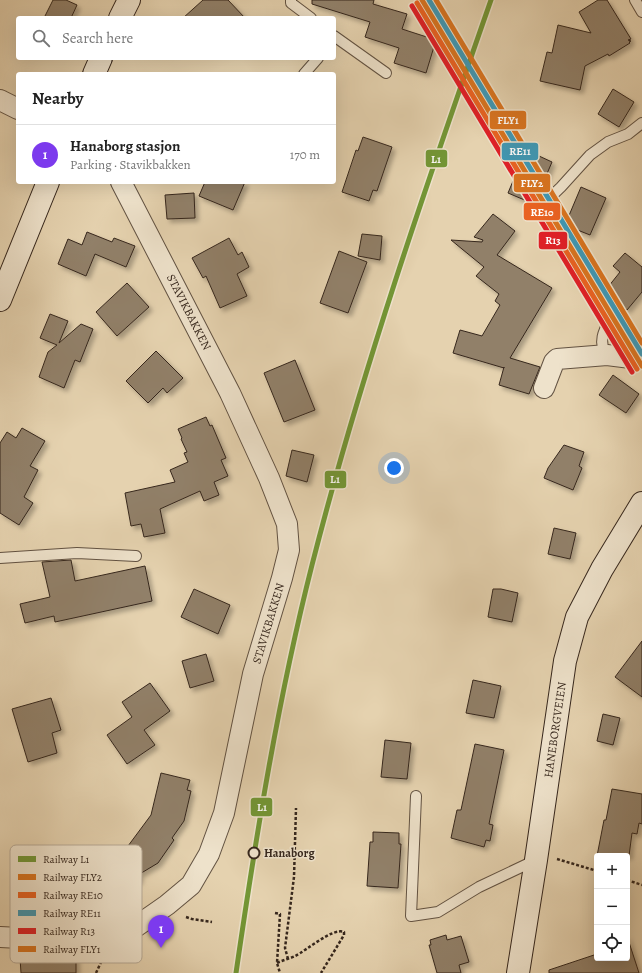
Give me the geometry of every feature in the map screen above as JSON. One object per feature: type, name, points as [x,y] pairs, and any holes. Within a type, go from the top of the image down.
[{"type":"street","points":[[121,16],[129,0]]},
{"type":"street","points":[[95,72],[100,60]]},
{"type":"street","points":[[0,100],[16,108]]},
{"type":"street","points":[[0,300],[47,184]]},
{"type":"street","name":"STAVIKBAKKEN","points":[[123,184],[233,400],[269,478],[287,524],[289,550],[253,674],[224,813],[209,854],[191,885],[168,904],[142,922]]},
{"type":"street","points":[[544,388],[554,362],[557,359],[607,355],[631,358],[642,350]]},
{"type":"street","name":"HANEBORGVEIEN","points":[[518,973],[565,661],[577,617],[602,569],[642,503]]},
{"type":"street","name":"STAVIKBAKKEN","points":[[0,938],[10,938]]},
{"type":"lane","points":[[291,0],[292,3],[308,16]]},
{"type":"lane","points":[[635,0],[642,12]]},
{"type":"lane","points":[[336,38],[386,73]]},
{"type":"lane","points":[[306,72],[316,60]]},
{"type":"lane","points":[[535,212],[561,187],[590,155],[608,142],[628,134],[642,123]]},
{"type":"lane","points":[[607,355],[602,348],[603,333],[613,313]]},
{"type":"lane","points":[[0,558],[77,552],[136,556]]},
{"type":"lane","points":[[416,796],[411,916],[438,912],[479,887],[536,860]]},
{"type":"path","points":[[288,959],[285,948],[294,876],[296,808]]},
{"type":"path","points":[[536,860],[548,856],[594,870]]},
{"type":"path","points":[[630,881],[642,885]]},
{"type":"path","points":[[275,913],[280,914],[277,963],[280,973]]},
{"type":"path","points":[[277,963],[295,956],[328,936],[339,931],[343,931],[344,935],[321,973]]},
{"type":"building","points":[[53,0],[66,0],[77,5],[72,16],[45,16]]},
{"type":"building","points":[[203,0],[228,0],[243,16],[185,16]]},
{"type":"building","points":[[312,0],[374,0],[373,4],[407,14],[402,29],[436,40],[426,73],[394,63],[399,48],[365,37],[370,22],[312,4]]},
{"type":"building","points":[[598,0],[607,0],[631,39],[628,40],[631,41],[629,42],[630,43],[609,56],[608,54],[585,66],[580,90],[540,81],[547,52],[552,53],[558,25],[591,33],[579,12]]},
{"type":"building","points":[[613,89],[634,102],[619,127],[598,114]]},
{"type":"building","points":[[363,137],[392,147],[377,191],[373,190],[369,201],[342,192],[356,150],[358,151]]},
{"type":"building","points":[[526,150],[552,162],[534,204],[508,193]]},
{"type":"building","points":[[204,184],[244,184],[233,210],[199,196]]},
{"type":"building","points":[[581,187],[606,198],[590,235],[565,225]]},
{"type":"building","points":[[194,193],[195,218],[167,219],[165,195]]},
{"type":"building","points":[[493,214],[515,231],[497,255],[552,288],[510,358],[540,367],[529,394],[499,385],[504,368],[453,353],[460,330],[482,336],[500,305],[495,301],[499,294],[476,276],[484,267],[451,240],[482,242],[483,240],[474,237]]},
{"type":"building","points":[[87,232],[112,242],[114,238],[135,246],[126,267],[95,254],[86,276],[58,264],[68,239],[82,245]]},
{"type":"building","points":[[362,234],[382,236],[380,260],[358,256]]},
{"type":"building","points":[[229,238],[238,255],[242,252],[249,267],[237,274],[247,296],[220,308],[206,276],[203,278],[192,258]]},
{"type":"building","points":[[339,251],[367,262],[348,313],[320,303]]},
{"type":"building","points":[[625,253],[642,267],[642,292],[627,310],[604,292],[620,272],[613,266]]},
{"type":"building","points":[[127,283],[149,307],[117,336],[96,312]]},
{"type":"building","points":[[50,314],[68,321],[59,343],[81,324],[93,329],[80,362],[75,360],[64,388],[39,377],[48,352],[57,345],[40,338]]},
{"type":"building","points":[[156,351],[183,378],[167,393],[163,388],[148,403],[126,381]]},
{"type":"building","points":[[295,360],[315,410],[284,422],[264,373]]},
{"type":"building","points":[[613,375],[639,394],[626,413],[599,395]]},
{"type":"building","points":[[206,417],[210,426],[212,425],[226,458],[221,460],[228,476],[214,482],[219,495],[204,501],[200,491],[160,509],[165,533],[144,537],[141,524],[131,526],[125,493],[175,482],[170,470],[188,462],[184,453],[187,452],[178,429]]},
{"type":"building","points":[[22,428],[45,441],[30,466],[38,470],[24,497],[33,503],[19,525],[0,513],[0,443],[7,432],[16,438]]},
{"type":"building","points":[[564,445],[584,452],[579,466],[582,468],[573,490],[544,478],[548,468]]},
{"type":"building","points":[[292,450],[314,455],[307,482],[286,476]]},
{"type":"building","points":[[554,528],[576,533],[570,559],[548,554]]},
{"type":"building","points":[[71,560],[75,581],[145,566],[152,601],[55,622],[54,616],[25,623],[20,604],[50,597],[42,562]]},
{"type":"building","points":[[194,589],[230,605],[218,634],[181,617]]},
{"type":"building","points":[[493,589],[501,589],[518,593],[512,622],[488,617]]},
{"type":"building","points":[[642,641],[642,697],[615,677]]},
{"type":"building","points":[[206,654],[214,681],[190,688],[182,661]]},
{"type":"building","points":[[473,680],[501,686],[494,718],[466,713]]},
{"type":"building","points":[[150,683],[170,711],[144,730],[155,745],[127,764],[107,735],[132,717],[122,702]]},
{"type":"building","points":[[51,698],[61,730],[52,733],[57,753],[28,762],[12,709]]},
{"type":"building","points":[[603,714],[620,718],[613,745],[597,741]]},
{"type":"building","points":[[385,740],[411,743],[407,779],[381,777]]},
{"type":"building","points":[[475,744],[504,750],[489,824],[493,825],[490,841],[486,840],[484,847],[451,838],[457,810],[461,810]]},
{"type":"building","points":[[161,773],[190,780],[187,790],[191,791],[184,821],[172,838],[174,840],[158,863],[142,873],[142,845],[129,845],[151,815]]},
{"type":"building","points":[[612,789],[642,794],[642,824],[639,823],[637,834],[632,833],[629,853],[598,853],[604,820],[606,820]]},
{"type":"building","points":[[373,832],[399,833],[399,844],[401,844],[398,888],[367,886],[370,842],[373,842]]},
{"type":"building","points":[[446,935],[447,940],[461,936],[469,962],[459,965],[461,973],[437,973],[429,945],[431,945],[430,940]]},
{"type":"building","points":[[630,945],[639,973],[549,973],[549,970],[594,955],[594,961],[630,961]]},
{"type":"building","points":[[20,963],[76,963],[76,973],[21,973]]},
{"type":"rail line","name":"FLY2","points":[[422,0],[642,366]]},
{"type":"rail line","name":"RE11","points":[[429,0],[642,354]]},
{"type":"rail line","name":"FLY1","points":[[436,0],[642,343]]},
{"type":"rail line","name":"L1","points":[[236,973],[278,717],[312,565],[331,493],[373,351],[442,140],[491,0]]},
{"type":"rail line","name":"RE10","points":[[417,3],[637,369]]},
{"type":"rail line","name":"R13","points":[[412,6],[632,372]]},
{"type":"place","name":"Hanaborg","points":[[254,853]]},
{"type":"place","name":"Hanaborg stasjon","points":[[161,948]]}]
